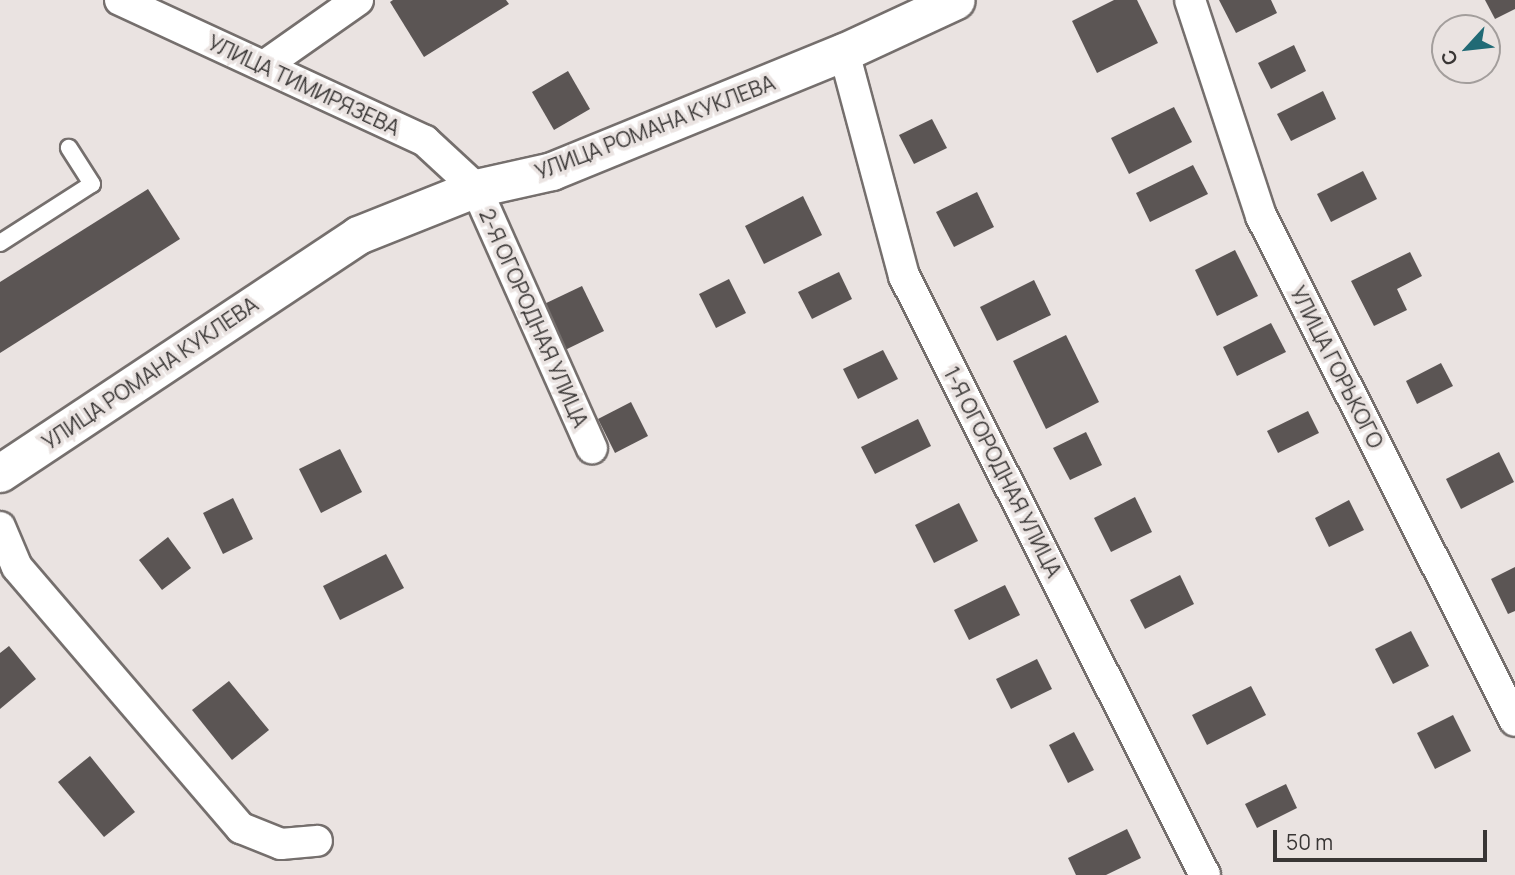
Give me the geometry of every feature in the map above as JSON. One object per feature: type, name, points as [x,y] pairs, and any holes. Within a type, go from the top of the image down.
[{"type":"street","name":"УЛИЦА ТИМИРЯЗЕВА","points":[[120,0],[425,141],[476,188]]},
{"type":"street","points":[[264,66],[358,0]]},
{"type":"street","name":"УЛИЦА РОМАНА КУКЛЕВА","points":[[0,473],[358,235],[476,188],[552,171],[844,52],[956,0]]},
{"type":"street","name":"УЛИЦА ГОРЬКОГО","points":[[1190,0],[1261,216],[1515,721]]},
{"type":"street","name":"1-Я ОГОРОДНАЯ УЛИЦА","points":[[844,52],[904,276],[1205,875]]},
{"type":"street","name":"2-Я ОГОРОДНАЯ УЛИЦА","points":[[476,188],[592,448]]},
{"type":"street","points":[[0,527],[17,567],[241,828],[281,844],[317,841]]},
{"type":"lane","points":[[0,243],[92,184],[69,148]]},
{"type":"building","points":[[506,0],[509,4],[424,57],[390,2]]},
{"type":"building","points":[[1114,0],[1137,0],[1158,43],[1097,73],[1072,21]]},
{"type":"building","points":[[1219,0],[1271,0],[1277,13],[1236,33]]},
{"type":"building","points":[[1485,0],[1515,0],[1515,9],[1501,16],[1492,14]]},
{"type":"building","points":[[1294,45],[1306,71],[1271,89],[1258,63]]},
{"type":"building","points":[[568,71],[590,109],[554,130],[532,92]]},
{"type":"building","points":[[1323,91],[1336,119],[1291,141],[1277,114]]},
{"type":"building","points":[[1174,107],[1192,142],[1129,174],[1111,138]]},
{"type":"building","points":[[932,119],[947,148],[914,164],[899,135]]},
{"type":"building","points":[[1193,165],[1208,194],[1150,222],[1136,193]]},
{"type":"building","points":[[1363,171],[1377,199],[1331,222],[1317,194]]},
{"type":"building","points":[[148,189],[180,239],[0,353],[0,282]]},
{"type":"building","points":[[977,192],[994,227],[954,247],[936,212]]},
{"type":"building","points":[[803,196],[822,235],[764,264],[745,226]]},
{"type":"building","points":[[1235,250],[1258,296],[1217,316],[1195,270]]},
{"type":"building","points":[[1410,252],[1422,276],[1397,289],[1407,310],[1374,326],[1351,281]]},
{"type":"building","points":[[839,272],[852,299],[812,319],[798,292]]},
{"type":"building","points":[[729,279],[746,313],[716,328],[699,294]]},
{"type":"building","points":[[1034,280],[1051,315],[997,341],[980,307]]},
{"type":"building","points":[[582,286],[604,331],[563,351],[540,306]]},
{"type":"building","points":[[1271,323],[1286,352],[1237,376],[1223,347]]},
{"type":"building","points":[[1066,335],[1099,402],[1046,429],[1013,361]]},
{"type":"building","points":[[883,350],[898,379],[858,399],[843,369]]},
{"type":"building","points":[[1441,363],[1453,386],[1417,404],[1406,381]]},
{"type":"building","points":[[631,402],[648,436],[615,453],[598,419]]},
{"type":"building","points":[[1308,411],[1319,433],[1278,453],[1267,431]]},
{"type":"building","points":[[918,419],[931,446],[875,474],[861,447]]},
{"type":"building","points":[[1086,432],[1102,465],[1070,480],[1053,448]]},
{"type":"building","points":[[340,449],[362,492],[321,513],[299,469]]},
{"type":"building","points":[[1499,452],[1514,482],[1461,509],[1446,479]]},
{"type":"building","points":[[1135,497],[1152,532],[1111,552],[1094,518]]},
{"type":"building","points":[[233,498],[253,539],[223,554],[203,513]]},
{"type":"building","points":[[1349,500],[1364,530],[1329,547],[1315,518]]},
{"type":"building","points":[[959,503],[978,541],[934,563],[915,525]]},
{"type":"building","points":[[168,537],[191,568],[162,590],[139,560]]},
{"type":"building","points":[[386,554],[404,588],[340,620],[323,586]]},
{"type":"building","points":[[1515,567],[1515,611],[1508,614],[1491,579]]},
{"type":"building","points":[[1180,575],[1194,604],[1145,629],[1130,600]]},
{"type":"building","points":[[1005,585],[1020,615],[969,640],[954,610]]},
{"type":"building","points":[[1411,631],[1429,666],[1393,684],[1375,649]]},
{"type":"building","points":[[9,646],[36,679],[0,709],[0,653]]},
{"type":"building","points":[[1037,659],[1052,689],[1011,709],[996,679]]},
{"type":"building","points":[[229,681],[269,730],[232,760],[192,710]]},
{"type":"building","points":[[1251,686],[1266,715],[1207,745],[1192,715]]},
{"type":"building","points":[[1453,715],[1471,751],[1435,769],[1417,733]]},
{"type":"building","points":[[1074,732],[1094,770],[1068,783],[1049,745]]},
{"type":"building","points":[[90,756],[135,812],[104,837],[58,782]]},
{"type":"building","points":[[1286,784],[1297,808],[1257,828],[1245,804]]},
{"type":"building","points":[[1127,829],[1141,858],[1106,875],[1076,875],[1068,858]]}]
